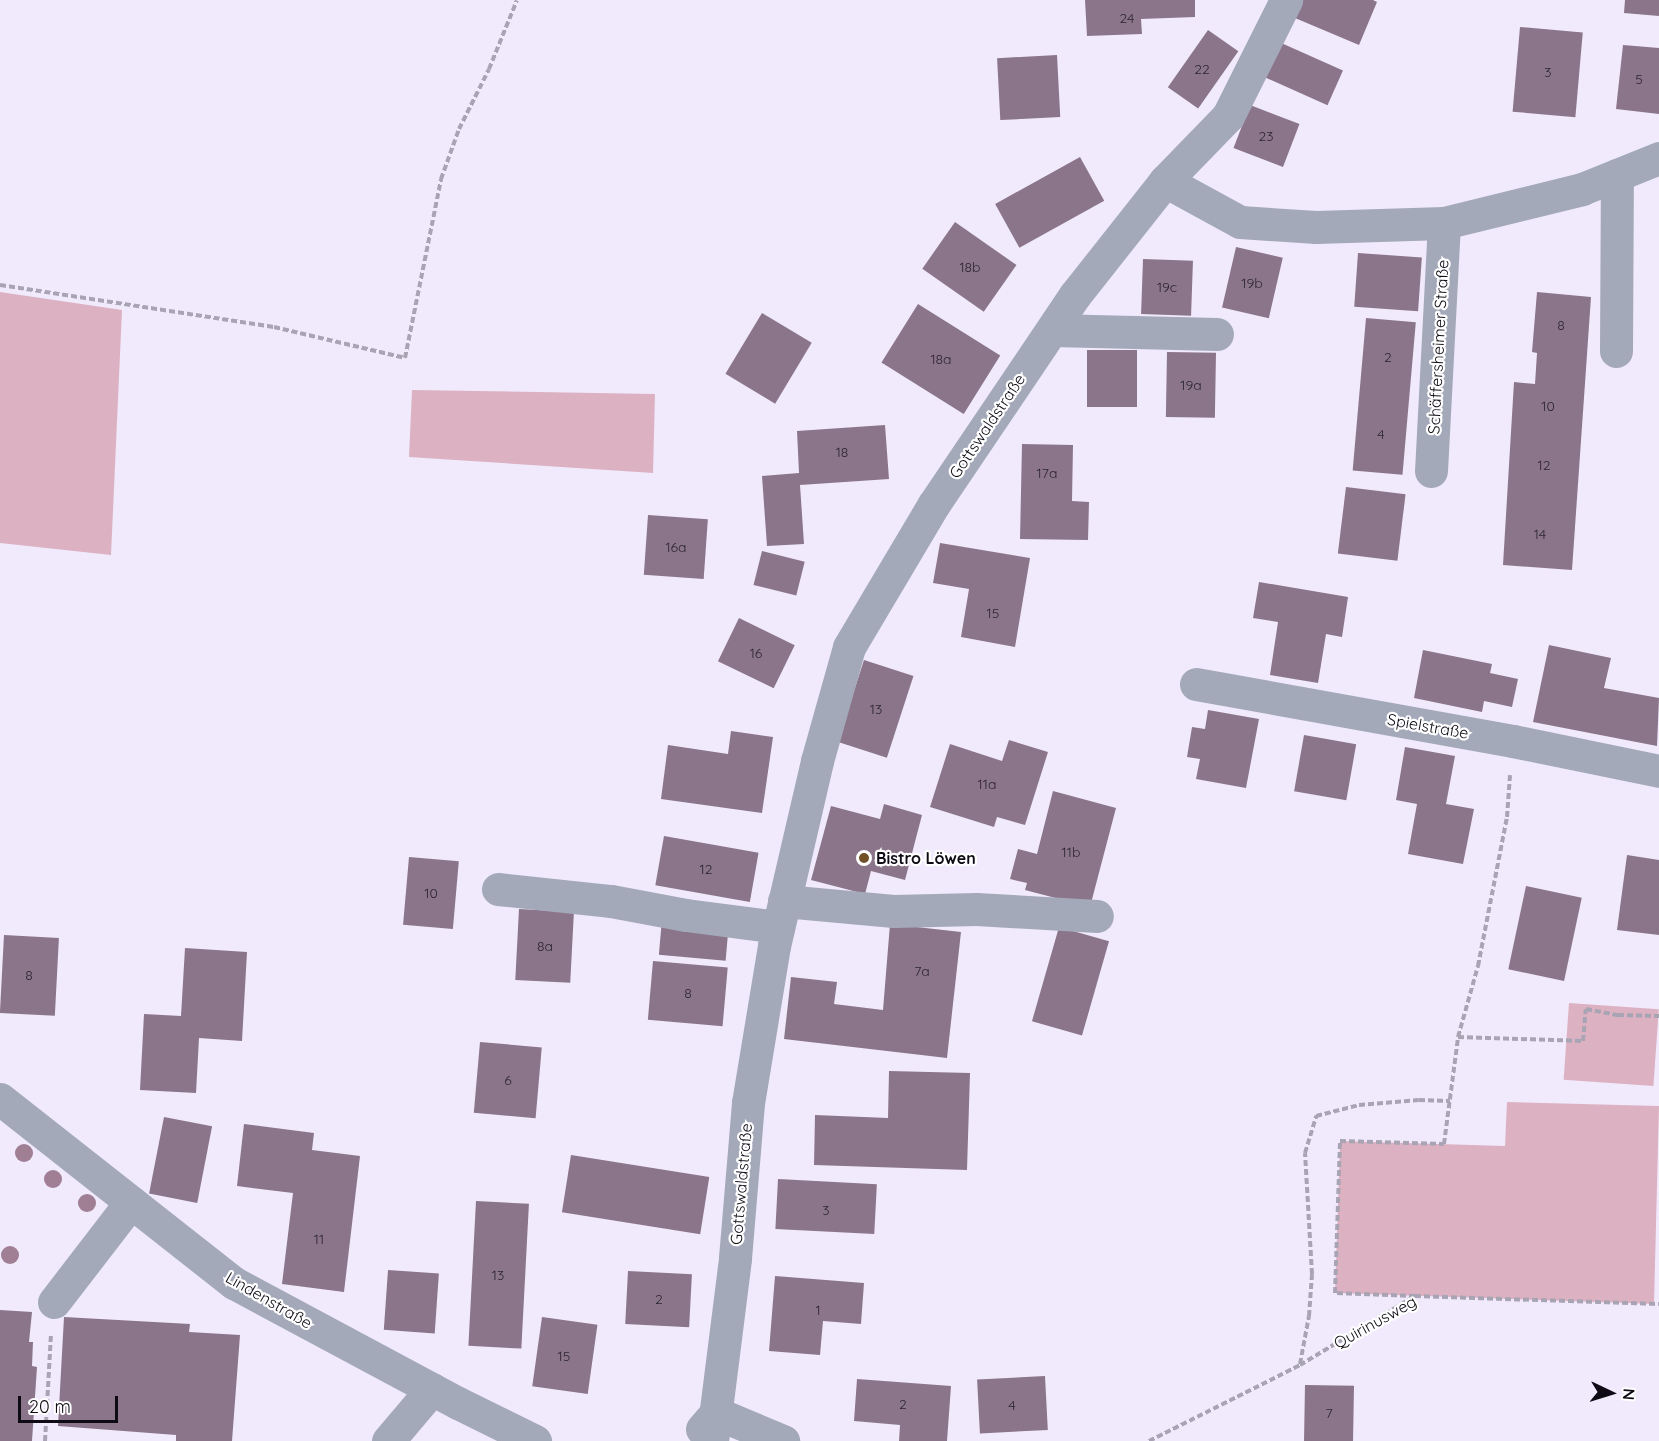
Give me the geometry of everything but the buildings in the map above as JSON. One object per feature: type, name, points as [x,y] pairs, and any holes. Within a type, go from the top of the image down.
[{"type":"street","name":"Gottswaldstraße","points":[[714,1427],[735,1258],[748,1103],[781,914],[817,761],[849,646],[934,504],[1075,295],[1165,181],[1227,116],[1286,0]]},
{"type":"street","points":[[1165,181],[1240,222],[1316,227],[1444,223],[1582,189],[1659,158]]},
{"type":"street","points":[[1616,351],[1617,175]]},
{"type":"street","name":"Schäffersheimer Straße","points":[[1431,471],[1444,223]]},
{"type":"street","points":[[1052,330],[1217,334]]},
{"type":"street","name":"Spielstraße","points":[[1196,684],[1513,741],[1659,771]]},
{"type":"street","points":[[498,889],[610,901],[686,915],[976,909],[1097,916]]},
{"type":"street","name":"Lindenstraße","points":[[0,1099],[234,1283],[432,1389],[535,1441]]},
{"type":"street","points":[[54,1302],[131,1202]]},
{"type":"street","points":[[388,1441],[432,1389]]},
{"type":"street","points":[[690,1441],[714,1427],[783,1441]]},
{"type":"path","points":[[0,285],[274,327],[405,358],[441,179],[459,129],[489,69],[517,0]]},
{"type":"path","points":[[1415,1296],[1335,1293],[1340,1141],[1444,1144],[1458,1037],[1478,966],[1507,817],[1513,741]]},
{"type":"path","points":[[1458,1037],[1583,1041],[1586,1009],[1618,1015],[1659,1016]]},
{"type":"path","points":[[1300,1365],[1309,1316],[1312,1274],[1305,1153],[1316,1116],[1359,1105],[1419,1100],[1450,1101]]},
{"type":"path","name":"Quirinusweg","points":[[1149,1441],[1300,1365],[1415,1296],[1659,1304]]},
{"type":"path","points":[[45,1441],[54,1302]]},
{"type":"shaded area","points":[[0,292],[122,310],[111,555],[0,543]]},
{"type":"shaded area","points":[[412,390],[655,394],[653,473],[409,457]]},
{"type":"shaded area","points":[[1569,1003],[1659,1009],[1653,1086],[1564,1080]]},
{"type":"shaded area","points":[[1507,1102],[1659,1106],[1654,1304],[1335,1293],[1340,1141],[1505,1146]]},
{"type":"place","name":"Bistro Löwen","points":[[864,858]]}]
